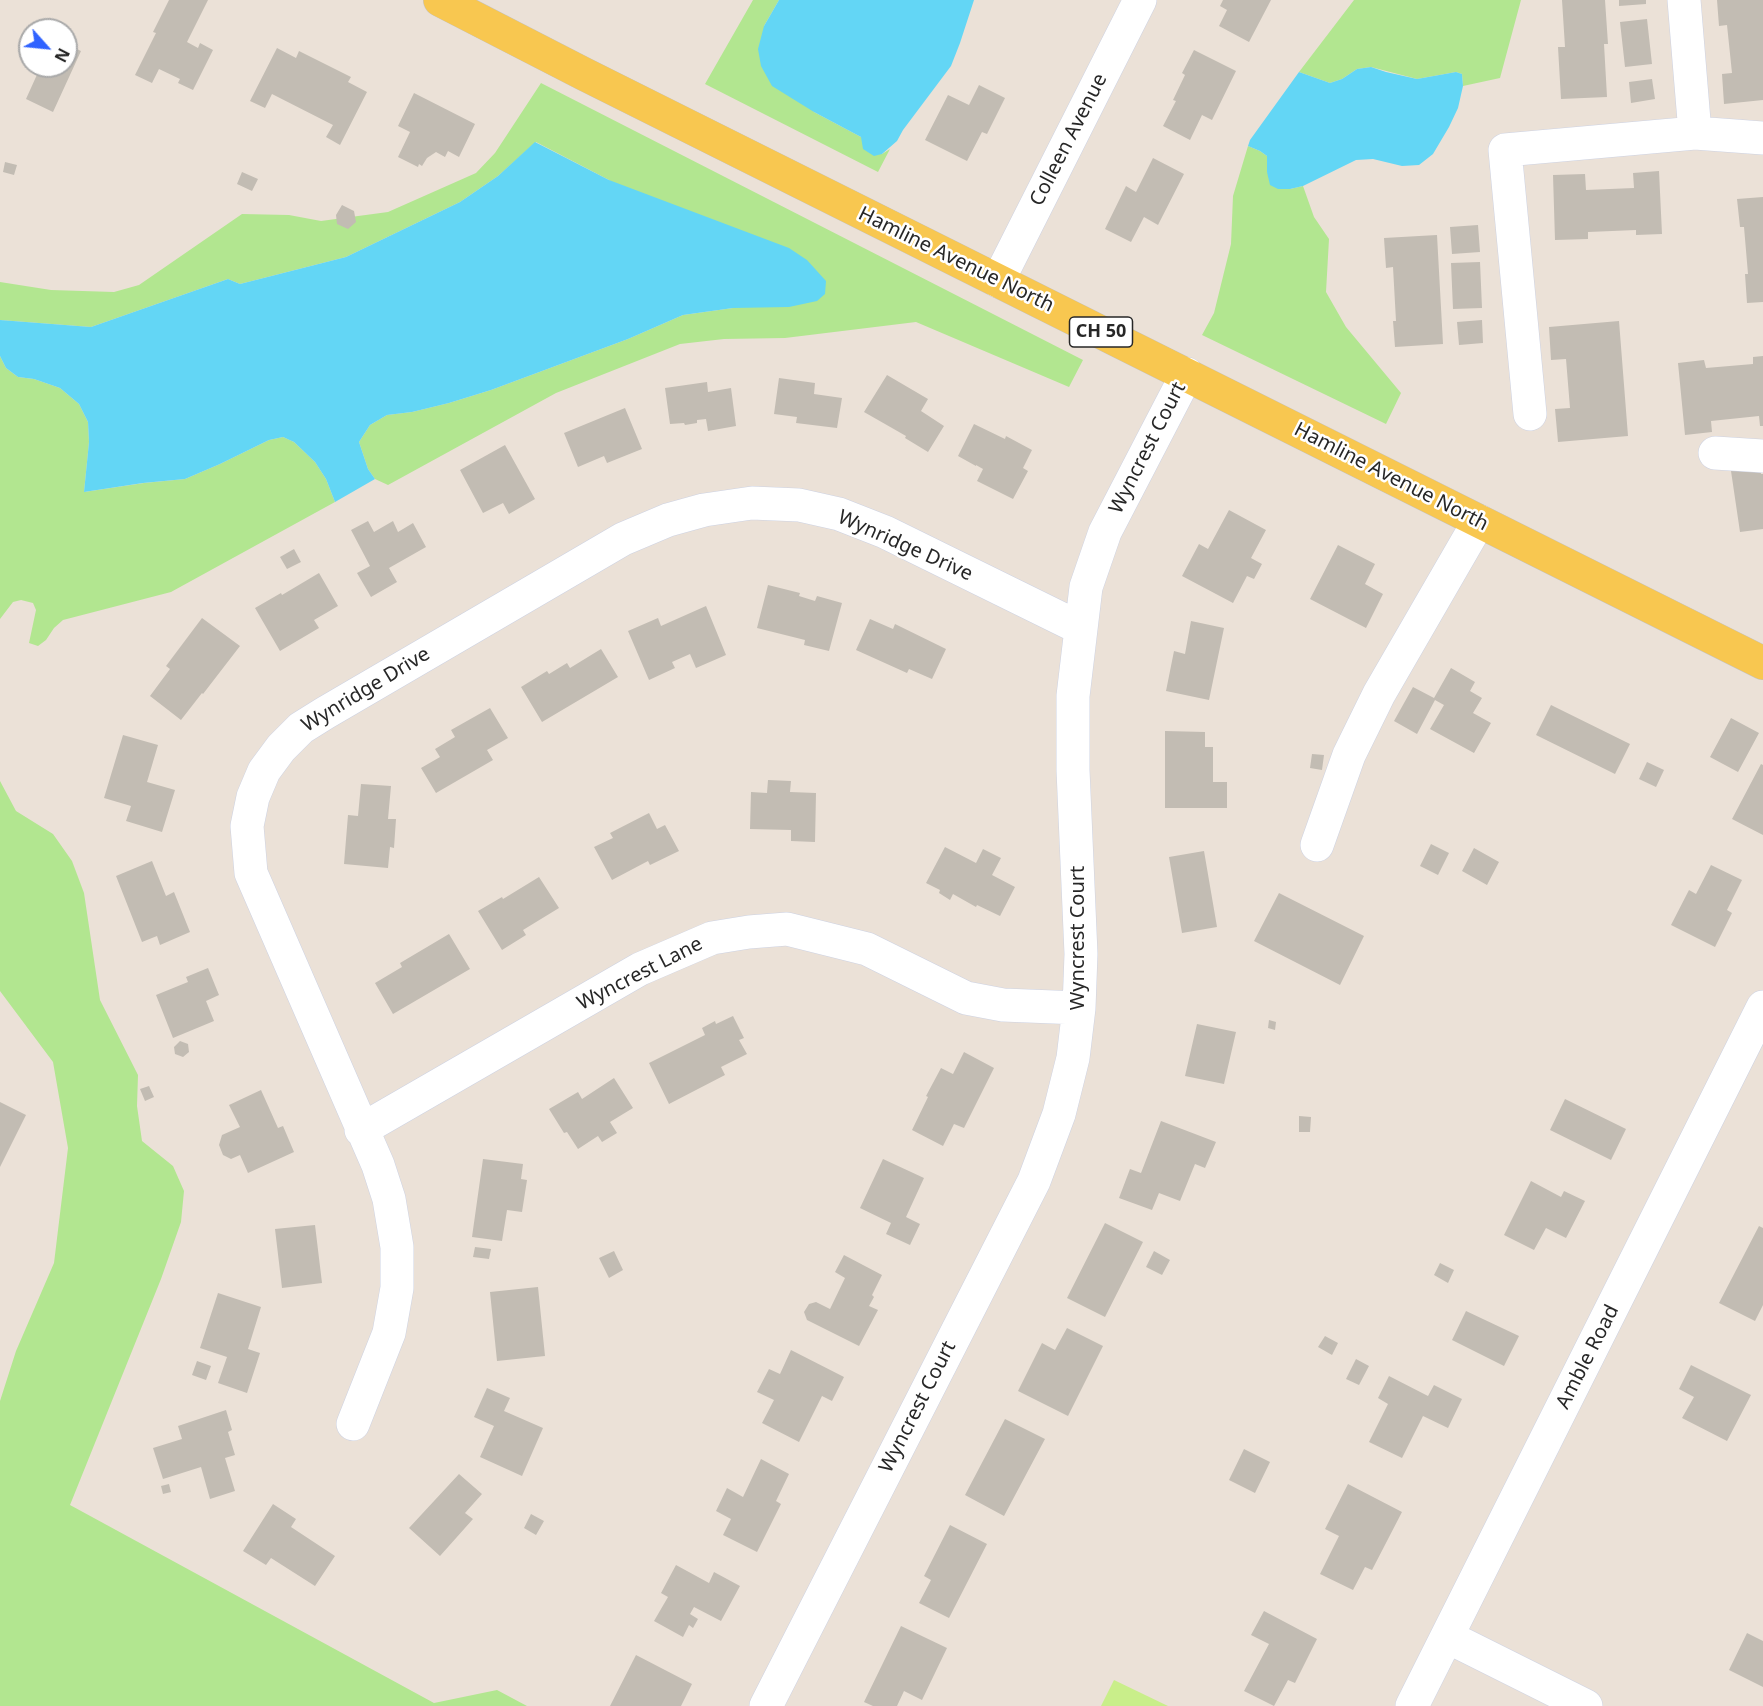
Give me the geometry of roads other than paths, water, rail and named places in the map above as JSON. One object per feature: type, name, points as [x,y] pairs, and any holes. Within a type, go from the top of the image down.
[{"type":"main road","name":"Hamline Avenue North","points":[[440,0],[1763,663]]},
{"type":"street","name":"Colleen Avenue","points":[[998,281],[1140,0]]},
{"type":"street","points":[[1684,0],[1695,133]]},
{"type":"street","points":[[1530,414],[1505,150],[1695,133],[1763,138]]},
{"type":"street","name":"Wyncrest Court","points":[[766,1706],[1034,1181],[1059,1114],[1073,1058],[1079,1008],[1081,954],[1073,770],[1073,696],[1086,587],[1105,532],[1187,374]]},
{"type":"street","points":[[1715,453],[1763,456]]},
{"type":"street","name":"Wynridge Drive","points":[[353,1424],[389,1334],[396,1288],[397,1247],[389,1199],[378,1165],[250,873],[247,826],[253,797],[264,771],[281,748],[301,728],[623,539],[668,520],[704,510],[752,503],[800,505],[839,514],[885,532],[1080,628]]},
{"type":"street","points":[[1317,845],[1349,755],[1379,694],[1479,521]]},
{"type":"street","name":"Wyncrest Lane","points":[[362,1130],[640,969],[712,938],[787,929],[867,949],[966,998],[1003,1005],[1079,1008]]},
{"type":"street","name":"Amble Road","points":[[1413,1706],[1763,1007]]},
{"type":"street","points":[[1448,1637],[1586,1706]]},
{"type":"water","points":[[779,0],[974,0],[951,66],[897,141],[882,154],[874,156],[863,149],[861,137],[772,86],[761,66],[758,49],[764,26]]},
{"type":"water","points":[[1371,67],[1417,79],[1456,72],[1462,74],[1463,86],[1458,108],[1433,154],[1419,165],[1402,166],[1373,159],[1356,160],[1303,186],[1278,189],[1270,185],[1267,156],[1248,146],[1299,72],[1330,83],[1342,79],[1357,69]]},
{"type":"water","points":[[535,142],[609,180],[789,248],[807,260],[826,281],[825,294],[817,301],[789,307],[733,308],[683,315],[628,339],[491,390],[412,412],[387,415],[370,425],[359,442],[368,469],[375,479],[335,502],[326,479],[315,462],[294,442],[283,437],[269,440],[185,479],[84,492],[89,442],[88,422],[79,404],[60,388],[34,379],[18,377],[6,368],[0,356],[0,320],[91,327],[228,279],[240,284],[346,257],[460,202],[498,176]]}]
